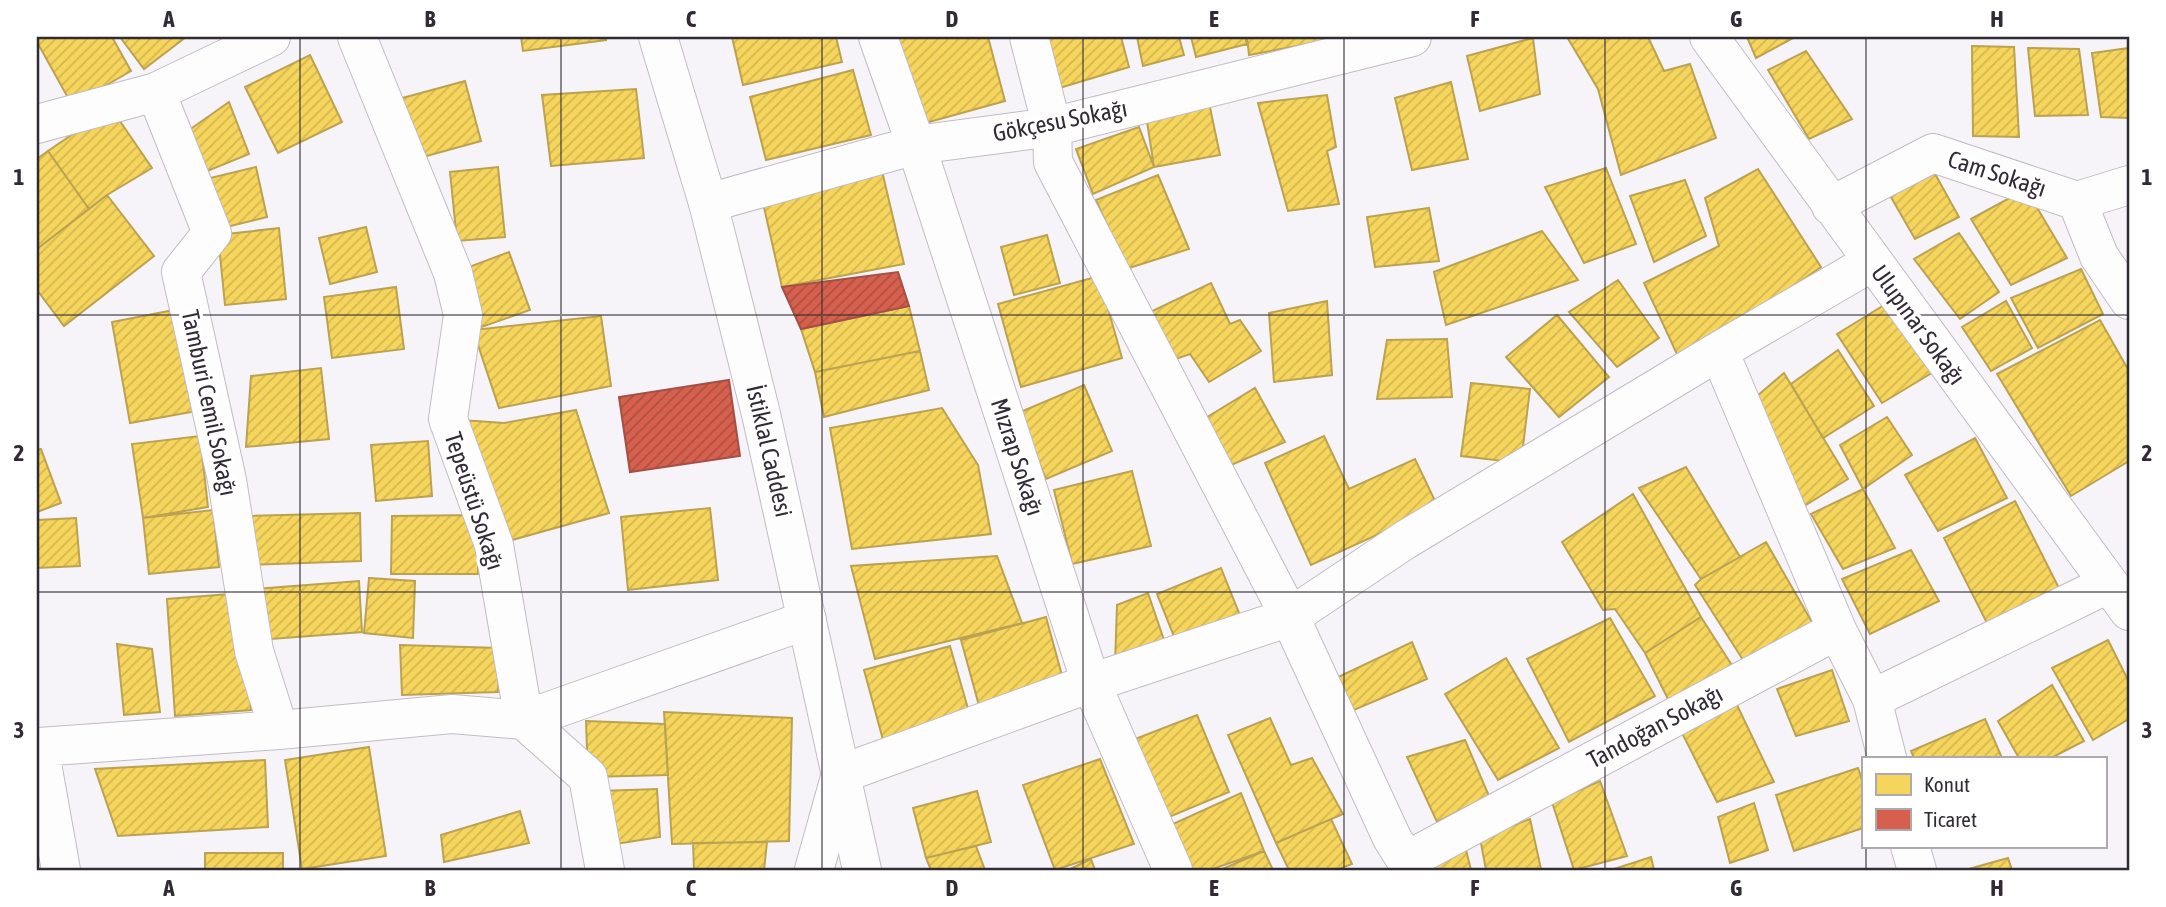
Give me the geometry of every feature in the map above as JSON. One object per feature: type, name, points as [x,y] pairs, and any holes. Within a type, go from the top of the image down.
[{"type":"street","points":[[37,124],[156,92],[271,37]]},
{"type":"street","name":"Tepeüstü Sokağı","points":[[357,37],[455,283],[463,315],[448,419],[494,545],[524,720]]},
{"type":"street","name":"İstiklal Caddesi","points":[[658,37],[708,203],[761,414],[862,870]]},
{"type":"street","name":"Mızrap Sokağı","points":[[878,37],[916,145],[1091,683],[1173,870]]},
{"type":"street","points":[[1029,37],[1052,127],[1053,162],[1290,617],[1392,838],[1409,865]]},
{"type":"street","name":"Gökçesu Sokağı","points":[[708,203],[916,145],[1052,127],[1412,37]]},
{"type":"street","name":"Ulupınar Sokağı","points":[[1709,37],[2119,597]]},
{"type":"street","name":"Tamburi Cemil Sokağı","points":[[156,92],[212,233],[181,272],[227,480],[254,652],[279,730]]},
{"type":"street","name":"Cam Sokağı","points":[[1831,206],[1933,153],[2077,201],[2129,185]]},
{"type":"street","points":[[2077,201],[2099,256],[2129,300]]},
{"type":"street","points":[[814,870],[841,774],[1091,683],[1290,617],[1405,540],[1872,262]]},
{"type":"street","points":[[1719,351],[1837,630],[1872,699],[1887,757]]},
{"type":"street","points":[[1872,699],[2119,597]]},
{"type":"street","points":[[61,870],[38,739],[279,730],[452,714],[524,720],[807,620]]},
{"type":"street","name":"Tandoğan Sokağı","points":[[1409,865],[1837,630]]},
{"type":"street","points":[[524,720],[588,777],[605,870]]},
{"type":"street","points":[[1911,848],[1917,870]]},
{"type":"building: Konut","points":[[37,37],[112,37],[131,71],[72,105],[37,42]]},
{"type":"building: Konut","points":[[120,37],[186,37],[144,69]]},
{"type":"building: Konut","points":[[521,37],[606,37],[606,40],[523,51]]},
{"type":"building: Konut","points":[[732,37],[836,37],[842,62],[743,85]]},
{"type":"building: Konut","points":[[887,37],[988,37],[1005,101],[911,127]]},
{"type":"building: Konut","points":[[1029,37],[1121,37],[1129,67],[1043,93]]},
{"type":"building: Konut","points":[[1137,37],[1179,37],[1184,55],[1143,66]]},
{"type":"building: Konut","points":[[1191,37],[1245,37],[1247,44],[1196,57]]},
{"type":"building: Konut","points":[[1247,37],[1345,37],[1249,55]]},
{"type":"building: Konut","points":[[1567,37],[1648,37],[1664,71],[1690,64],[1716,138],[1621,175],[1598,89]]},
{"type":"building: Konut","points":[[1747,37],[1795,37],[1756,58]]},
{"type":"building: Konut","points":[[1533,38],[1540,94],[1480,111],[1467,56]]},
{"type":"building: Konut","points":[[1972,46],[2014,47],[2019,137],[1973,136]]},
{"type":"building: Konut","points":[[2028,48],[2079,49],[2088,115],[2035,116]]},
{"type":"building: Konut","points":[[2129,48],[2129,118],[2101,117],[2092,53]]},
{"type":"building: Konut","points":[[1806,51],[1852,119],[1809,139],[1768,70]]},
{"type":"building: Konut","points":[[310,55],[342,122],[278,153],[245,87]]},
{"type":"building: Konut","points":[[853,70],[871,135],[766,160],[750,97]]},
{"type":"building: Konut","points":[[465,81],[481,141],[412,160],[395,100]]},
{"type":"building: Konut","points":[[1451,82],[1468,159],[1412,170],[1395,98]]},
{"type":"building: Konut","points":[[636,89],[644,158],[551,166],[542,95]]},
{"type":"building: Konut","points":[[1327,95],[1336,147],[1327,151],[1339,204],[1288,211],[1258,103]]},
{"type":"building: Konut","points":[[1208,98],[1220,155],[1154,167],[1146,115]]},
{"type":"building: Konut","points":[[229,102],[249,154],[205,172],[189,130]]},
{"type":"building: Konut","points":[[111,108],[152,168],[89,209],[48,151]]},
{"type":"building: Konut","points":[[1139,127],[1154,167],[1093,194],[1076,149]]},
{"type":"building: Konut","points":[[48,151],[89,209],[37,249],[37,159]]},
{"type":"building: Konut","points":[[256,167],[267,217],[214,230],[202,180]]},
{"type":"building: Konut","points":[[498,167],[505,237],[457,241],[450,172]]},
{"type":"building: Konut","points":[[1606,168],[1636,244],[1584,263],[1545,187]]},
{"type":"building: Konut","points":[[1758,169],[1821,267],[1682,365],[1644,283],[1719,246],[1705,198]]},
{"type":"building: Konut","points":[[882,171],[904,264],[782,287],[761,194]]},
{"type":"building: Konut","points":[[1934,172],[1959,217],[1915,239],[1888,192]]},
{"type":"building: Konut","points":[[1158,175],[1189,249],[1126,269],[1096,200]]},
{"type":"building: Konut","points":[[1685,180],[1706,236],[1654,262],[1630,196]]},
{"type":"building: Konut","points":[[2026,189],[2067,258],[2011,285],[1971,219]]},
{"type":"building: Konut","points":[[107,195],[154,256],[64,326],[37,290],[37,249]]},
{"type":"building: Konut","points":[[1429,208],[1439,261],[1375,267],[1367,217]]},
{"type":"building: Konut","points":[[366,227],[377,272],[330,284],[319,238]]},
{"type":"building: Konut","points":[[279,228],[286,299],[225,305],[218,235]]},
{"type":"building: Konut","points":[[1542,231],[1578,280],[1446,325],[1434,272]]},
{"type":"building: Konut","points":[[1959,233],[1999,292],[1960,319],[1914,259]]},
{"type":"building: Konut","points":[[1047,235],[1060,283],[1014,295],[1001,247]]},
{"type":"building: Konut","points":[[509,252],[530,310],[473,330],[453,273]]},
{"type":"building: Konut","points":[[2081,269],[2103,314],[2038,348],[2011,298]]},
{"type":"building: Konut","points":[[1099,276],[1122,358],[1021,387],[998,304]]},
{"type":"building: Konut","points":[[1618,280],[1659,338],[1617,367],[1569,312]]},
{"type":"building: Konut","points":[[1211,283],[1230,324],[1240,320],[1261,351],[1209,382],[1190,354],[1167,362],[1144,315]]},
{"type":"building: Konut","points":[[396,287],[404,349],[332,358],[324,297]]},
{"type":"building: Konut","points":[[1327,301],[1332,375],[1274,382],[1269,313]]},
{"type":"building: Konut","points":[[2006,301],[2032,348],[1991,371],[1962,327]]},
{"type":"building: Konut","points":[[1889,302],[1935,371],[1882,403],[1837,334]]},
{"type":"building: Konut","points":[[909,306],[920,351],[815,372],[801,329]]},
{"type":"building: Konut","points":[[179,309],[197,411],[130,423],[112,322]]},
{"type":"building: Konut","points":[[1557,315],[1609,377],[1559,417],[1506,357]]},
{"type":"building: Konut","points":[[601,316],[611,386],[499,408],[473,330]]},
{"type":"building: Konut","points":[[2100,320],[2129,371],[2129,461],[2071,496],[1997,374]]},
{"type":"building: Konut","points":[[1447,339],[1452,397],[1377,399],[1387,340]]},
{"type":"building: Konut","points":[[1838,350],[1874,406],[1823,438],[1791,384]]},
{"type":"building: Konut","points":[[920,351],[929,390],[824,417],[815,372]]},
{"type":"building: Konut","points":[[321,368],[329,439],[246,447],[251,376]]},
{"type":"building: Konut","points":[[1784,373],[1848,479],[1788,516],[1743,408]]},
{"type":"building: Konut","points":[[1471,383],[1530,389],[1521,463],[1461,456]]},
{"type":"building: Konut","points":[[1084,385],[1112,451],[1046,479],[1018,413]]},
{"type":"building: Konut","points":[[1255,388],[1285,442],[1224,468],[1199,422]]},
{"type":"building: Konut","points":[[942,408],[978,465],[991,534],[852,549],[830,428]]},
{"type":"building: Konut","points":[[576,410],[609,513],[494,545],[448,419],[504,423]]},
{"type":"building: Konut","points":[[1887,417],[1912,455],[1863,489],[1840,445]]},
{"type":"building: Konut","points":[[200,436],[208,507],[143,518],[132,444]]},
{"type":"building: Konut","points":[[1324,436],[1349,489],[1415,459],[1438,507],[1311,565],[1265,463]]},
{"type":"building: Konut","points":[[1975,438],[2007,498],[1938,531],[1905,475]]},
{"type":"building: Konut","points":[[428,441],[432,496],[376,501],[371,445]]},
{"type":"building: Konut","points":[[41,449],[61,503],[37,512],[37,450]]},
{"type":"building: Konut","points":[[1686,467],[1740,557],[1701,579],[1639,488]]},
{"type":"building: Konut","points":[[1132,471],[1151,546],[1072,564],[1054,490]]},
{"type":"building: Konut","points":[[1863,489],[1895,548],[1843,569],[1811,514]]},
{"type":"building: Konut","points":[[1633,494],[1701,617],[1645,653],[1615,609],[1603,610],[1562,542]]},
{"type":"building: Konut","points":[[2015,501],[2067,604],[1992,633],[1944,538]]},
{"type":"building: Konut","points":[[710,508],[718,580],[628,590],[621,517]]},
{"type":"building: Konut","points":[[213,510],[219,567],[149,574],[143,518]]},
{"type":"building: Konut","points":[[360,513],[361,561],[250,565],[249,516]]},
{"type":"building: Konut","points":[[478,515],[478,574],[391,574],[392,516]]},
{"type":"building: Konut","points":[[76,518],[80,566],[37,568],[37,520]]},
{"type":"building: Konut","points":[[1766,542],[1820,636],[1752,674],[1695,585]]},
{"type":"building: Konut","points":[[1911,550],[1939,601],[1870,634],[1842,579]]},
{"type":"building: Konut","points":[[997,556],[1022,623],[875,659],[851,566]]},
{"type":"building: Konut","points":[[1221,568],[1241,618],[1177,644],[1157,594]]},
{"type":"building: Konut","points":[[369,578],[415,581],[413,638],[364,633]]},
{"type":"building: Konut","points":[[359,581],[362,632],[258,640],[255,589]]},
{"type":"building: Konut","points":[[242,593],[251,710],[175,716],[167,599]]},
{"type":"building: Konut","points":[[1148,593],[1166,646],[1115,664],[1117,605]]},
{"type":"building: Konut","points":[[1046,617],[1066,690],[981,713],[961,640]]},
{"type":"building: Konut","points":[[1701,617],[1733,667],[1671,705],[1645,653]]},
{"type":"building: Konut","points":[[1610,618],[1655,696],[1569,742],[1527,659]]},
{"type":"building: Konut","points":[[2108,640],[2129,682],[2129,719],[2093,740],[2052,668]]},
{"type":"building: Konut","points":[[1412,642],[1427,679],[1349,712],[1334,679]]},
{"type":"building: Konut","points":[[117,644],[152,649],[160,712],[124,715]]},
{"type":"building: Konut","points":[[400,645],[499,648],[498,692],[402,695]]},
{"type":"building: Konut","points":[[950,646],[973,726],[886,751],[864,670]]},
{"type":"building: Konut","points":[[1506,658],[1559,748],[1498,780],[1445,694]]},
{"type":"building: Konut","points":[[1832,670],[1849,721],[1796,736],[1777,689]]},
{"type":"building: Konut","points":[[2052,685],[2084,741],[2053,757],[2018,757],[1998,721]]},
{"type":"building: Konut","points":[[1736,703],[1774,782],[1717,802],[1680,729]]},
{"type":"building: Konut","points":[[664,712],[792,718],[789,841],[672,844]]},
{"type":"building: Konut","points":[[1197,715],[1229,792],[1169,817],[1135,739]]},
{"type":"building: Konut","points":[[1270,718],[1291,765],[1312,758],[1343,814],[1276,843],[1228,735]]},
{"type":"building: Konut","points":[[1985,719],[2002,757],[1914,757],[1911,751]]},
{"type":"building: Konut","points":[[586,721],[665,724],[668,775],[588,777]]},
{"type":"building: Konut","points":[[1465,740],[1489,796],[1437,822],[1407,757]]},
{"type":"building: Konut","points":[[369,747],[386,856],[302,869],[285,760]]},
{"type":"building: Konut","points":[[1100,759],[1134,844],[1055,870],[1023,785]]},
{"type":"building: Konut","points":[[265,760],[268,827],[118,836],[95,769]]},
{"type":"building: Konut","points":[[1858,768],[1862,780],[1862,828],[1794,851],[1776,795]]},
{"type":"building: Konut","points":[[1600,781],[1627,856],[1574,870],[1552,802]]},
{"type":"building: Konut","points":[[657,789],[660,837],[609,845],[600,791]]},
{"type":"building: Konut","points":[[977,791],[991,842],[926,858],[913,808]]},
{"type":"building: Konut","points":[[1241,793],[1264,851],[1210,870],[1189,870],[1173,824]]},
{"type":"building: Konut","points":[[1754,803],[1768,850],[1730,863],[1718,817]]},
{"type":"building: Konut","points":[[520,811],[529,843],[444,862],[441,835]]},
{"type":"building: Konut","points":[[1331,819],[1352,864],[1336,870],[1289,870],[1276,843]]},
{"type":"building: Konut","points":[[1530,819],[1541,869],[1486,870],[1480,838]]},
{"type":"building: Konut","points":[[767,842],[764,870],[694,870],[693,843]]},
{"type":"building: Konut","points":[[976,846],[985,870],[931,870],[926,858]]},
{"type":"building: Konut","points":[[1465,846],[1471,870],[1433,870],[1430,854]]},
{"type":"building: Konut","points":[[1264,851],[1273,870],[1220,870]]},
{"type":"building: Konut","points":[[205,853],[283,853],[283,870],[205,870]]},
{"type":"building: Konut","points":[[1651,857],[1654,870],[1611,870]]},
{"type":"building: Konut","points":[[2008,858],[2012,870],[1965,870]]},
{"type":"building: Konut","points":[[1091,859],[1095,870],[1068,870]]},
{"type":"building: Ticaret","points":[[898,272],[909,306],[801,329],[782,287]]},
{"type":"building: Ticaret","points":[[729,380],[740,456],[630,472],[619,397]]}]
